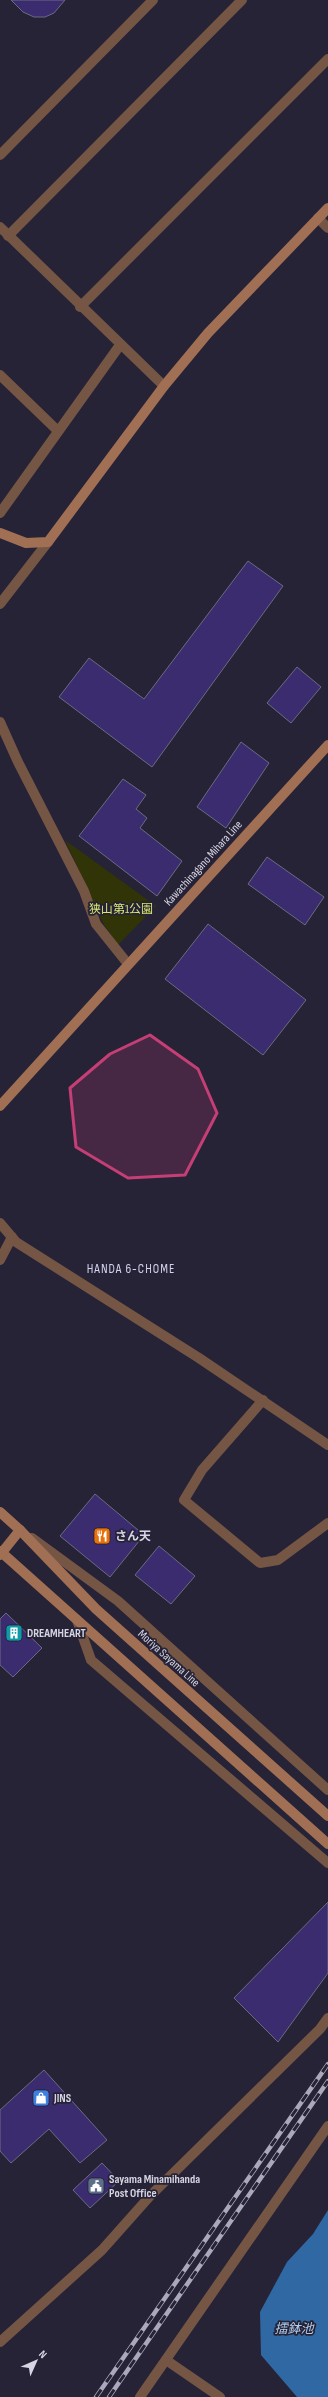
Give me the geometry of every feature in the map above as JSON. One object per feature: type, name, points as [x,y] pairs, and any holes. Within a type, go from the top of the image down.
[{"type":"main road","points":[[0,533],[26,543],[48,542],[164,386],[208,333],[328,208]]},
{"type":"main road","name":"Kawachinagano Mihara Line","points":[[0,1106],[328,745]]},
{"type":"main road","name":"Moriya Sayama Line","points":[[0,1512],[20,1530],[96,1609],[328,1816]]},
{"type":"main road","points":[[20,1530],[1,1553],[328,1844]]},
{"type":"street","points":[[0,155],[153,0]]},
{"type":"street","points":[[8,236],[242,0]]},
{"type":"street","points":[[80,307],[328,59]]},
{"type":"street","points":[[318,218],[328,228]]},
{"type":"street","points":[[0,227],[80,307],[164,386]]},
{"type":"street","points":[[0,513],[120,345]]},
{"type":"street","points":[[0,375],[58,431]]},
{"type":"street","points":[[0,604],[48,542]]},
{"type":"street","points":[[0,722],[18,762],[84,891],[96,924],[128,964]]},
{"type":"street","points":[[0,1223],[16,1242],[263,1400],[328,1445]]},
{"type":"street","points":[[0,1260],[12,1237]]},
{"type":"street","points":[[263,1400],[202,1470],[184,1500],[260,1563],[278,1560],[328,1523]]},
{"type":"street","points":[[20,1530],[118,1601],[328,1790]]},
{"type":"street","points":[[77,1620],[91,1660],[328,1863]]},
{"type":"street","points":[[0,2342],[102,2250],[150,2196],[320,2029],[328,2018]]},
{"type":"street","points":[[140,2397],[328,2126]]},
{"type":"street","points":[[166,2360],[220,2397]]},
{"type":"highlighted area","points":[[150,1035],[198,1069],[217,1113],[185,1175],[128,1178],[76,1147],[70,1088],[110,1054]]},
{"type":"green space","name":"狭山第1公園","points":[[65,840],[156,906],[118,945],[104,925]]},
{"type":"water","name":"擂鉢池","points":[[328,2210],[328,2397],[297,2397],[261,2355],[260,2312],[287,2262],[313,2234]]},
{"type":"building","points":[[11,0],[65,0],[54,13],[45,17],[34,17],[23,12]]},
{"type":"building","points":[[248,561],[283,586],[152,767],[59,697],[89,658],[144,699]]},
{"type":"building","points":[[297,667],[321,687],[291,723],[267,703]]},
{"type":"building","points":[[241,742],[269,763],[226,828],[197,807]]},
{"type":"building","points":[[123,779],[146,795],[136,809],[147,818],[140,828],[182,861],[157,896],[79,836]]},
{"type":"building","points":[[267,857],[324,897],[305,925],[248,884]]},
{"type":"building","points":[[208,924],[306,1000],[263,1055],[165,979]]},
{"type":"building","name":"さん天","points":[[95,1494],[144,1535],[110,1577],[60,1536]]},
{"type":"building","points":[[159,1546],[195,1576],[171,1604],[135,1575]]},
{"type":"building","name":"DREAMHEART","points":[[6,1613],[42,1648],[13,1677],[0,1665],[0,1619]]},
{"type":"building","points":[[328,1902],[328,1973],[278,2042],[234,1998]]},
{"type":"building","points":[[44,2070],[107,2140],[80,2163],[49,2129],[11,2163],[0,2151],[0,2110]]},
{"type":"building","points":[[102,2163],[119,2181],[90,2208],[73,2190]]},
{"type":"railway","points":[[96,2397],[328,2064]]},
{"type":"railway","points":[[109,2397],[328,2081]]},
{"type":"place","name":"さん天","points":[[102,1536]]},
{"type":"place","name":"DREAMHEART","points":[[14,1633]]},
{"type":"place","name":"JINS","points":[[41,2098]]},
{"type":"place","name":"Sayama Minamihanda Post Office","points":[[96,2186]]},
{"type":"district","name":"HANDA 6-CHOME","points":[[131,1268]]}]
